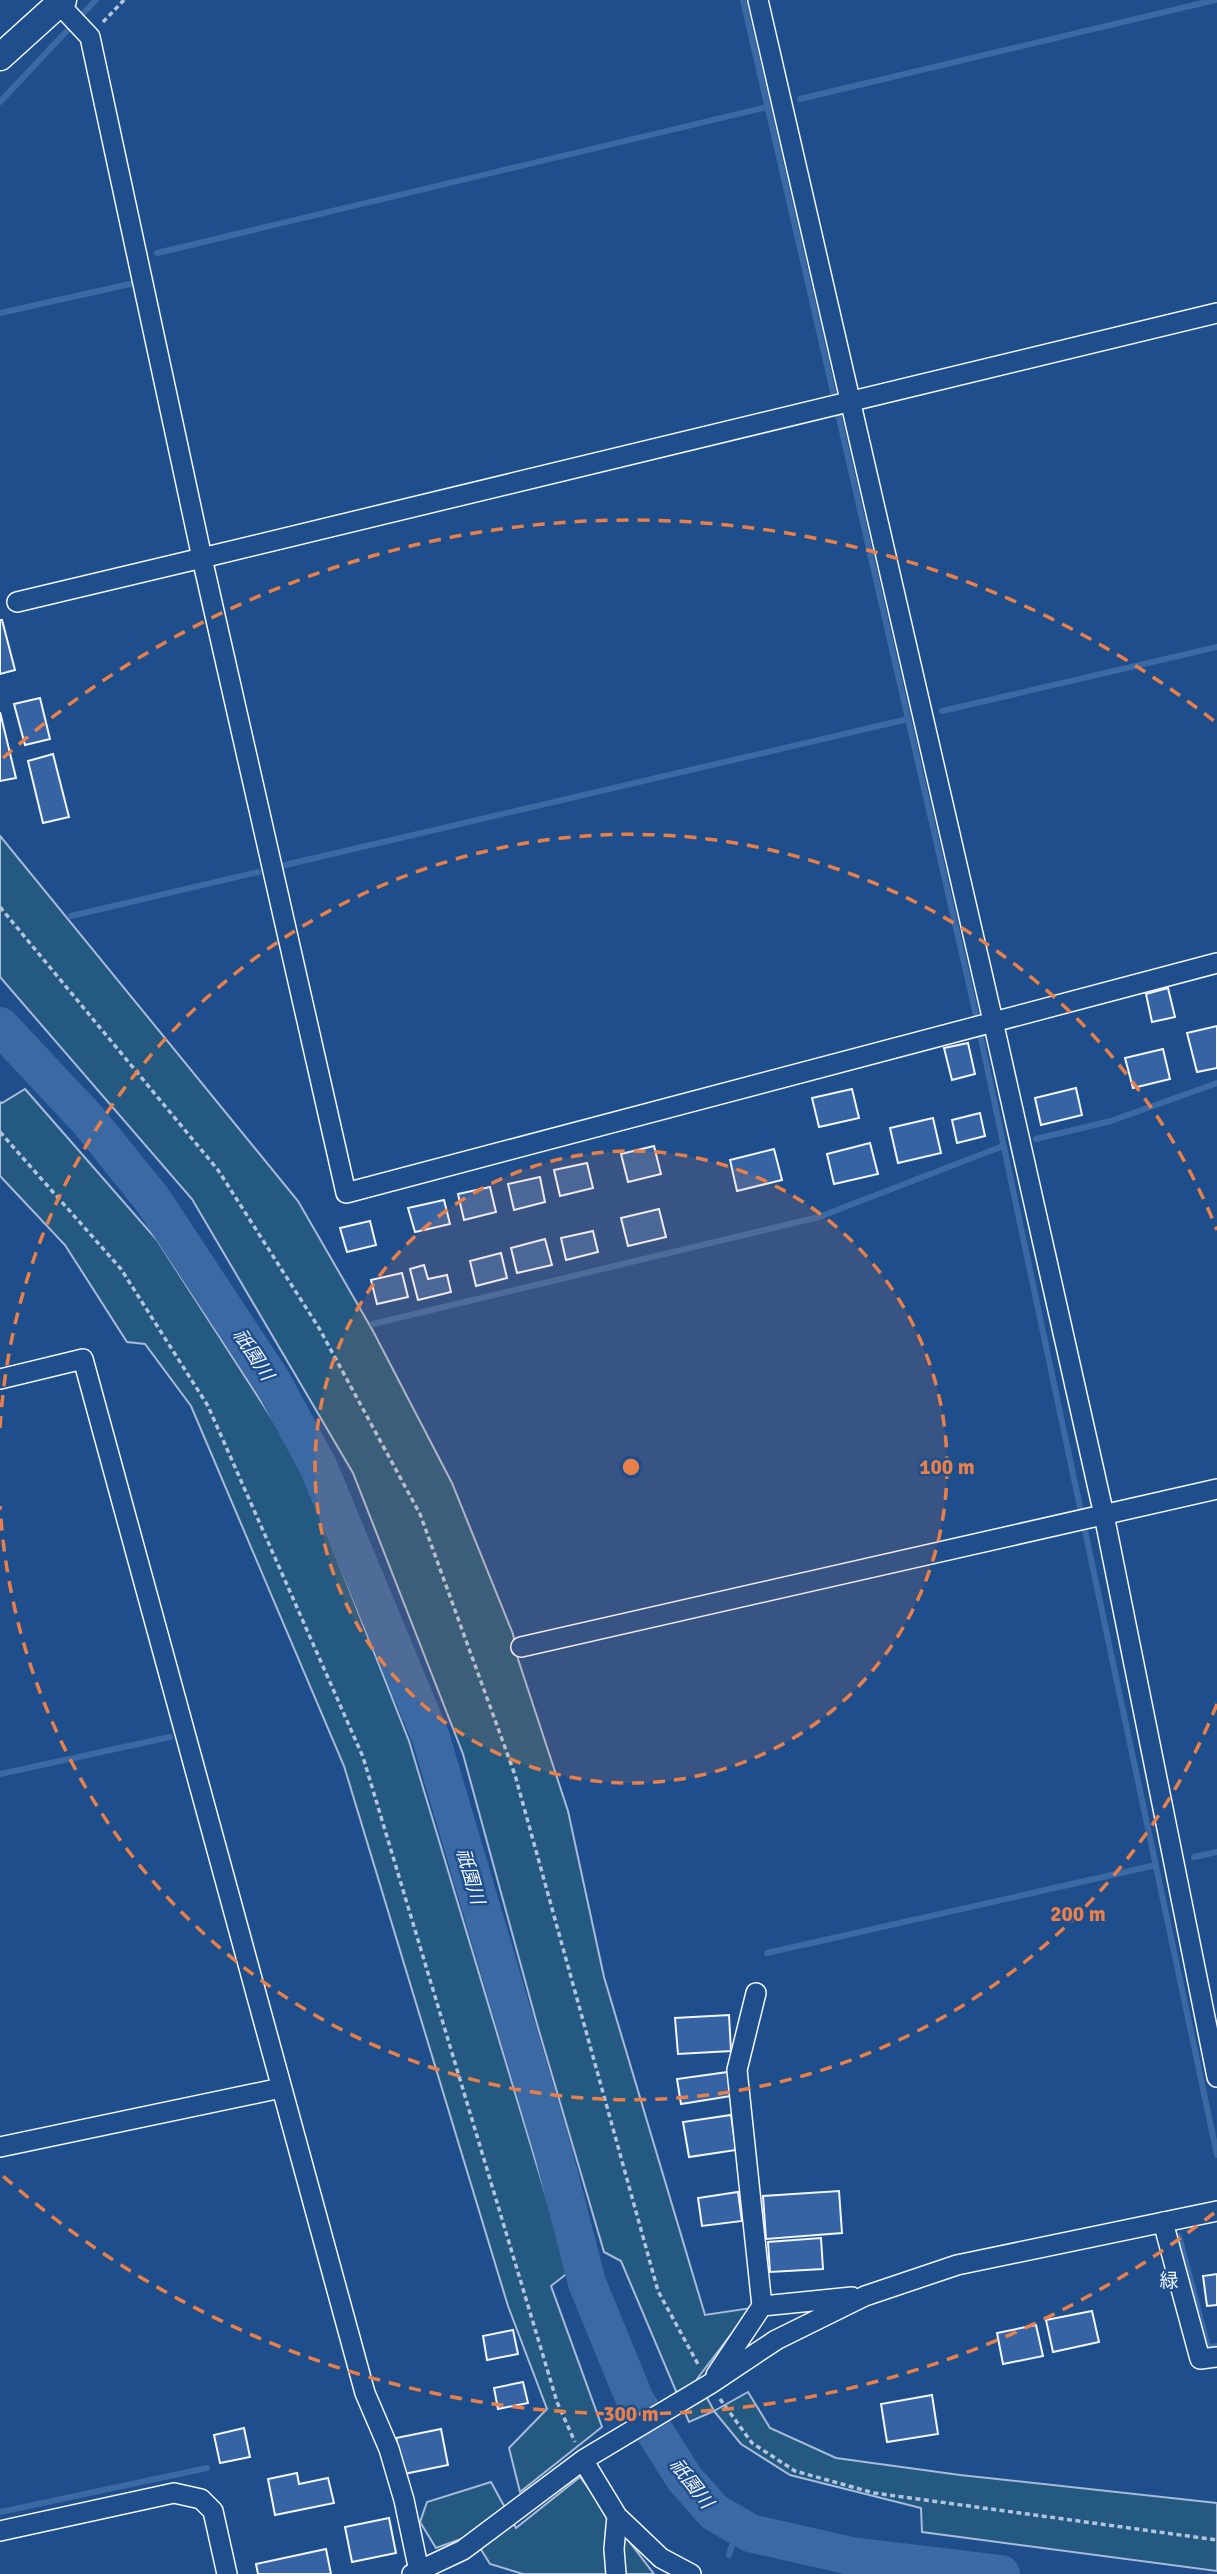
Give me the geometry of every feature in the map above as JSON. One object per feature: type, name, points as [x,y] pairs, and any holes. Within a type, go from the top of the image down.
[{"type":"main road","points":[[0,57],[61,2]]},
{"type":"street","points":[[758,0],[1104,1515],[1217,2077]]},
{"type":"street","points":[[61,2],[90,37],[202,558],[346,1193],[1217,963]]},
{"type":"street","points":[[18,602],[1217,313]]},
{"type":"street","points":[[0,1380],[83,1359],[365,2393],[389,2449],[404,2500],[415,2572],[463,2550],[583,2460],[710,2384],[776,2340],[865,2296],[957,2265],[1217,2211]]},
{"type":"street","points":[[521,1647],[1217,1489]]},
{"type":"street","points":[[710,2384],[762,2306],[737,2070],[756,1993]]},
{"type":"street","points":[[0,2147],[281,2088]]},
{"type":"street","points":[[1163,2222],[1200,2359],[1217,2357]]},
{"type":"street","points":[[762,2306],[865,2296]]},
{"type":"street","points":[[583,2460],[617,2516],[660,2558],[691,2574]]},
{"type":"street","points":[[0,2530],[174,2493],[201,2499],[212,2511],[227,2574]]},
{"type":"street","points":[[616,2574],[614,2549],[617,2516]]},
{"type":"path","points":[[90,37],[124,0]]},
{"type":"path","points":[[0,907],[218,1170],[319,1328],[420,1514],[515,1775],[659,2291],[710,2384],[752,2443],[795,2471],[874,2493],[1217,2540]]},
{"type":"path","points":[[0,1132],[121,1269],[208,1406],[357,1744],[557,2402],[583,2460]]},
{"type":"shaded area","points":[[0,836],[298,1201],[373,1331],[452,1483],[513,1634],[518,1659],[568,1811],[604,1977],[705,2315],[751,2308],[697,2379],[714,2411],[689,2422],[621,2261],[604,2252],[537,2024],[463,1754],[353,1473],[192,1199],[0,977]]},
{"type":"shaded area","points":[[25,1089],[157,1240],[298,1459],[409,1741],[569,2272],[551,2286],[602,2427],[520,2492],[509,2448],[547,2409],[508,2306],[344,1766],[191,1406],[145,1344],[127,1342],[65,1245],[0,1176],[0,1102]]},
{"type":"shaded area","points":[[748,2392],[770,2428],[836,2458],[960,2475],[1217,2503],[1217,2571],[922,2532],[921,2508],[790,2475],[741,2444],[714,2411]]},
{"type":"shaded area","points":[[580,2477],[654,2574],[523,2574],[490,2564],[472,2535],[436,2548],[420,2522],[427,2502],[491,2482],[516,2528]]},
{"type":"building","points":[[0,620],[15,670],[0,674]]},
{"type":"building","points":[[40,698],[50,739],[25,745],[14,704]]},
{"type":"building","points":[[0,712],[16,778],[0,781]]},
{"type":"building","points":[[53,754],[69,817],[43,823],[28,761]]},
{"type":"building","points":[[1168,988],[1175,1017],[1152,1022],[1146,994]]},
{"type":"building","points":[[1217,1026],[1217,1068],[1197,1072],[1187,1033]]},
{"type":"building","points":[[968,1043],[975,1074],[952,1080],[944,1048]]},
{"type":"building","points":[[1163,1049],[1170,1079],[1133,1088],[1125,1058]]},
{"type":"building","points":[[1076,1088],[1082,1115],[1041,1125],[1035,1098]]},
{"type":"building","points":[[852,1089],[859,1118],[819,1127],[812,1098]]},
{"type":"building","points":[[980,1113],[985,1136],[957,1143],[952,1120]]},
{"type":"building","points":[[933,1118],[941,1153],[898,1163],[890,1128]]},
{"type":"building","points":[[870,1143],[878,1174],[834,1184],[827,1154]]},
{"type":"building","points":[[654,1146],[661,1174],[628,1182],[621,1154]]},
{"type":"building","points":[[774,1149],[782,1180],[737,1191],[730,1160]]},
{"type":"building","points":[[587,1163],[593,1188],[560,1196],[554,1170]]},
{"type":"building","points":[[540,1177],[545,1202],[514,1210],[508,1184]]},
{"type":"building","points":[[490,1187],[496,1212],[464,1220],[458,1194]]},
{"type":"building","points":[[444,1200],[450,1224],[415,1232],[408,1208]]},
{"type":"building","points":[[659,1209],[666,1237],[628,1246],[621,1218]]},
{"type":"building","points":[[370,1221],[376,1245],[347,1252],[340,1228]]},
{"type":"building","points":[[593,1231],[598,1252],[566,1260],[561,1238]]},
{"type":"building","points":[[545,1239],[552,1265],[517,1273],[511,1248]]},
{"type":"building","points":[[501,1253],[507,1278],[476,1286],[470,1261]]},
{"type":"building","points":[[424,1265],[428,1279],[447,1275],[451,1292],[418,1300],[410,1269]]},
{"type":"building","points":[[402,1273],[408,1297],[377,1304],[371,1280]]},
{"type":"building","points":[[729,2015],[731,2051],[678,2054],[675,2018]]},
{"type":"building","points":[[728,2072],[731,2096],[681,2104],[677,2079]]},
{"type":"building","points":[[731,2115],[736,2150],[689,2157],[683,2122]]},
{"type":"building","points":[[839,2191],[842,2233],[766,2239],[763,2196]]},
{"type":"building","points":[[738,2192],[742,2221],[702,2226],[698,2198]]},
{"type":"building","points":[[821,2238],[823,2269],[770,2272],[768,2242]]},
{"type":"building","points":[[1217,2274],[1217,2305],[1207,2306],[1203,2276]]},
{"type":"building","points":[[1092,2311],[1099,2342],[1053,2352],[1046,2320]]},
{"type":"building","points":[[1036,2325],[1043,2356],[1003,2364],[997,2333]]},
{"type":"building","points":[[513,2330],[518,2354],[487,2360],[483,2336]]},
{"type":"building","points":[[523,2382],[528,2403],[498,2409],[494,2388]]},
{"type":"building","points":[[932,2395],[938,2434],[887,2442],[881,2404]]},
{"type":"building","points":[[244,2428],[250,2457],[220,2463],[214,2435]]},
{"type":"building","points":[[441,2429],[448,2465],[404,2474],[396,2438]]},
{"type":"building","points":[[297,2473],[299,2484],[328,2478],[334,2503],[275,2515],[268,2479]]},
{"type":"building","points":[[389,2518],[396,2553],[352,2562],[345,2527]]},
{"type":"building","points":[[326,2549],[331,2574],[258,2574],[256,2564]]},
{"type":"waterway","points":[[0,102],[96,0]]},
{"type":"waterway","points":[[743,0],[976,1015],[1217,2155]]},
{"type":"waterway","points":[[800,99],[1215,0]]},
{"type":"waterway","points":[[157,253],[767,107]]},
{"type":"waterway","points":[[0,313],[130,284]]},
{"type":"waterway","points":[[942,711],[1217,647]]},
{"type":"waterway","points":[[285,865],[908,719]]},
{"type":"waterway","points":[[71,916],[258,872]]},
{"type":"waterway","name":"祇園川","points":[[0,1026],[89,1121],[152,1199],[272,1381],[318,1466],[431,1738],[553,2151],[587,2283],[635,2400],[684,2478],[714,2512],[750,2533],[851,2556],[1001,2574]]},
{"type":"waterway","points":[[1036,1139],[1111,1121],[1217,1083]]},
{"type":"waterway","points":[[373,1324],[819,1217],[1003,1146]]},
{"type":"waterway","points":[[0,1774],[170,1737]]},
{"type":"waterway","points":[[1194,1857],[1217,1852]]},
{"type":"waterway","points":[[767,1953],[1156,1865]]},
{"type":"waterway","points":[[1179,2236],[1208,2347],[1217,2346]]},
{"type":"waterway","points":[[0,2512],[207,2468]]},
{"type":"waterway","points":[[729,2555],[738,2526]]},
{"type":"district","name":"緑","points":[[1169,2280]]}]
